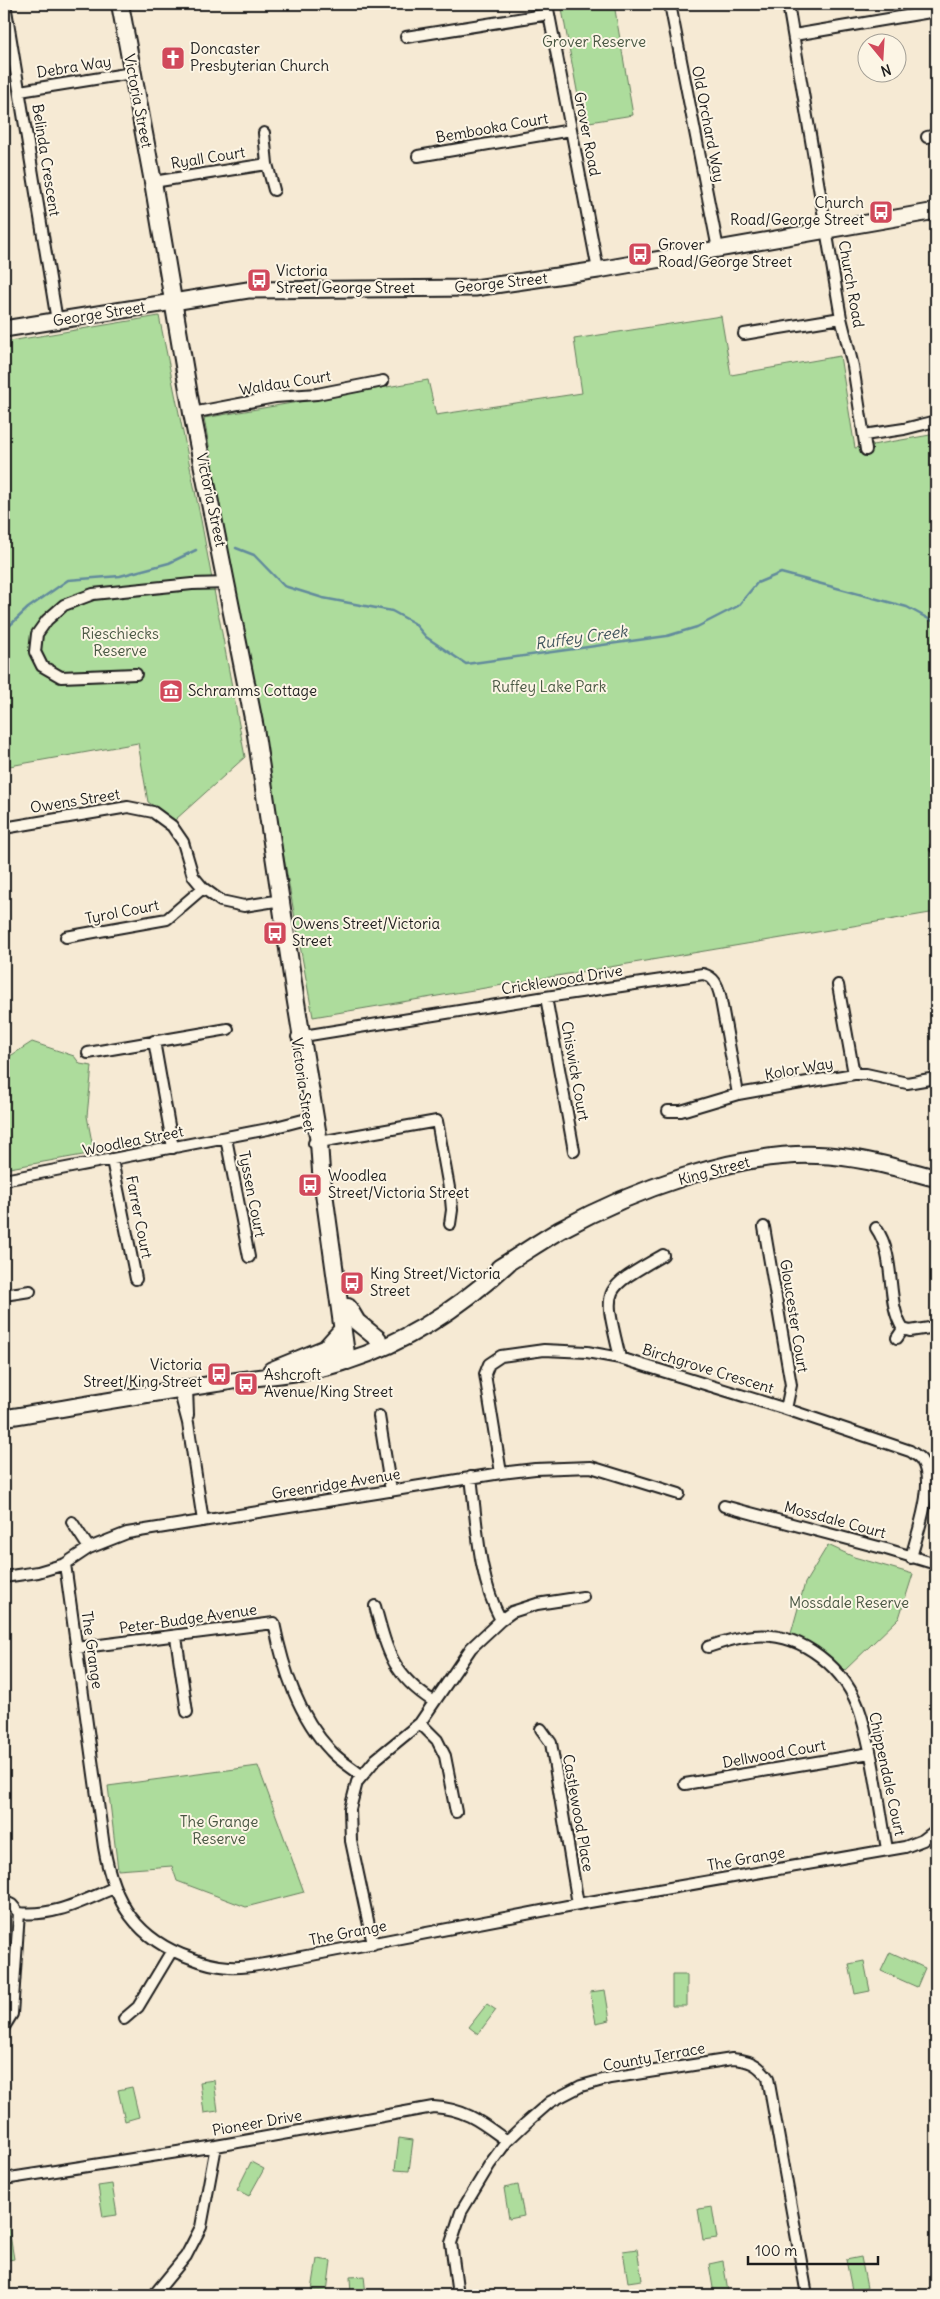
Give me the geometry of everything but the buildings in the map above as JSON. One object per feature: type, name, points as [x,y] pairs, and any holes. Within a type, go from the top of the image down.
[{"type":"main road","name":"Victoria Street","points":[[120,4],[153,182],[192,413],[228,583],[255,728],[282,900],[310,1122],[316,1143],[348,1307],[352,1354]]},
{"type":"main road","name":"George Street","points":[[4,329],[248,290],[475,288],[718,250],[936,211]]},
{"type":"main road","name":"King Street","points":[[244,1379],[271,1370],[352,1354],[422,1316],[561,1230],[612,1205],[687,1177],[746,1162],[783,1156],[832,1156],[874,1163],[936,1178]]},
{"type":"main road","name":"Victoria Street","points":[[326,1197],[343,1328],[352,1354]]},
{"type":"main road","name":"King Street","points":[[4,1418],[183,1388],[315,1370],[352,1354],[416,1332],[474,1293],[508,1263]]},
{"type":"main road","points":[[348,1307],[359,1324],[378,1340]]},
{"type":"main road","points":[[271,1370],[325,1348],[343,1328]]},
{"type":"street","name":"Belinda Crescent","points":[[5,4],[57,321]]},
{"type":"street","name":"Old Orchard Way","points":[[670,4],[718,250]]},
{"type":"street","name":"Church Road","points":[[788,4],[841,318],[854,366],[866,450]]},
{"type":"street","points":[[794,36],[935,8]]},
{"type":"street","points":[[406,37],[548,9]]},
{"type":"street","name":"Grover Road","points":[[548,9],[598,270]]},
{"type":"street","name":"Debra Way","points":[[20,91],[132,73]]},
{"type":"street","name":"Bembooka Court","points":[[418,156],[571,130]]},
{"type":"street","name":"Ryall Court","points":[[264,133],[267,164],[274,190]]},
{"type":"street","name":"Ryall Court","points":[[153,182],[267,164]]},
{"type":"street","points":[[744,334],[841,318]]},
{"type":"street","name":"Waldau Court","points":[[192,413],[275,397],[317,394],[383,380]]},
{"type":"street","points":[[864,435],[904,430],[936,421]]},
{"type":"street","points":[[136,674],[60,677],[42,666],[34,652],[36,634],[46,620],[64,605],[94,594],[192,584],[228,583]]},
{"type":"street","name":"Owens Street","points":[[4,828],[128,807],[153,812],[172,826],[183,842],[193,876],[203,888],[221,901],[244,906],[282,900]]},
{"type":"street","name":"Tyrol Court","points":[[66,937],[167,919],[203,888]]},
{"type":"street","name":"Cricklewood Drive","points":[[300,1037],[696,974],[710,976],[717,984],[738,1094]]},
{"type":"street","points":[[838,985],[854,1074]]},
{"type":"street","name":"Chiswick Court","points":[[546,997],[574,1151]]},
{"type":"street","points":[[88,1053],[228,1028]]},
{"type":"street","points":[[154,1041],[173,1148]]},
{"type":"street","name":"Kolor Way","points":[[668,1111],[681,1111],[738,1094],[854,1074],[866,1074],[907,1083],[936,1078]]},
{"type":"street","points":[[316,1143],[437,1121],[451,1199],[450,1224]]},
{"type":"street","name":"Woodlea Street","points":[[4,1180],[310,1122]]},
{"type":"street","name":"Tyssen Court","points":[[226,1138],[249,1257]]},
{"type":"street","name":"Farrer Court","points":[[112,1160],[136,1279]]},
{"type":"street","name":"Gloucester Court","points":[[764,1227],[791,1385],[786,1409]]},
{"type":"street","points":[[876,1228],[886,1246],[900,1334],[936,1327]]},
{"type":"street","points":[[620,1358],[608,1303],[612,1289],[622,1279],[663,1255]]},
{"type":"street","points":[[4,1295],[30,1291]]},
{"type":"street","name":"Birchgrove Crescent","points":[[501,1473],[485,1374],[489,1364],[501,1356],[544,1350],[587,1352],[620,1358],[786,1409],[910,1451],[922,1460],[926,1470],[927,1495],[911,1558]]},
{"type":"street","points":[[183,1388],[204,1521]]},
{"type":"street","points":[[379,1416],[391,1491]]},
{"type":"street","name":"Greenridge Avenue","points":[[4,1577],[38,1572],[64,1564],[89,1548],[127,1533],[501,1473],[591,1466],[679,1494]]},
{"type":"street","points":[[471,1477],[485,1580],[491,1602],[501,1620]]},
{"type":"street","name":"Mossdale Court","points":[[724,1506],[936,1564]]},
{"type":"street","points":[[72,1522],[89,1548]]},
{"type":"street","name":"The Grange","points":[[64,1564],[104,1847],[114,1888],[121,1905],[132,1920],[147,1935],[171,1952],[207,1964],[229,1967],[275,1962],[578,1904],[905,1847],[923,1840],[936,1830]]},
{"type":"street","points":[[373,1944],[351,1841],[350,1809],[356,1782],[376,1759],[420,1723],[433,1701],[471,1648],[501,1620],[512,1612],[537,1604],[583,1596]]},
{"type":"street","points":[[375,1606],[384,1640],[402,1677],[415,1690],[433,1701]]},
{"type":"street","name":"Peter-Budge Avenue","points":[[76,1648],[176,1637],[274,1622],[280,1651],[300,1705],[315,1731],[331,1752],[361,1775]]},
{"type":"street","name":"Chippendale Court","points":[[708,1647],[752,1636],[773,1636],[816,1652],[830,1663],[845,1681],[861,1713],[887,1849]]},
{"type":"street","points":[[176,1637],[187,1712]]},
{"type":"street","points":[[420,1723],[438,1740],[445,1756],[456,1812]]},
{"type":"street","name":"Castlewood Place","points":[[541,1728],[551,1743],[578,1904]]},
{"type":"street","name":"Dellwood Court","points":[[684,1784],[870,1753]]},
{"type":"street","points":[[19,1913],[45,1914],[61,1910],[114,1888]]},
{"type":"street","points":[[4,1901],[12,1905],[19,1913],[12,2014],[4,2027]]},
{"type":"street","points":[[124,2019],[138,2007],[171,1952]]},
{"type":"street","name":"County Terrace","points":[[458,2295],[451,2243],[461,2212],[490,2164],[506,2142],[550,2102],[581,2086],[610,2078],[732,2059],[747,2060],[753,2063],[760,2067],[768,2078],[807,2295]]},
{"type":"street","name":"Pioneer Drive","points":[[4,2179],[216,2146],[433,2107],[460,2111],[479,2121],[506,2142]]},
{"type":"street","points":[[154,2295],[186,2256],[201,2227],[216,2146]]},
{"type":"green space","name":"Grover Reserve","points":[[561,4],[614,4],[633,115],[583,123]]},
{"type":"green space","name":"Rieschiecks Reserve","points":[[159,316],[201,520],[245,757],[175,820],[148,802],[138,743],[4,767],[4,342]]},
{"type":"green space","name":"Ruffey Lake Park","points":[[721,316],[731,375],[840,356],[855,448],[936,434],[936,912],[313,1017],[204,418],[428,380],[436,415],[582,393],[574,339]]},
{"type":"green space","points":[[32,1042],[74,1056],[80,1064],[92,1066],[87,1116],[94,1153],[4,1169],[4,1060]]},
{"type":"green space","name":"Mossdale Reserve","points":[[828,1545],[854,1557],[913,1574],[899,1618],[844,1671],[818,1648],[790,1637],[805,1583]]},
{"type":"green space","name":"The Grange Reserve","points":[[258,1766],[304,1892],[246,1907],[177,1881],[172,1866],[118,1870],[108,1786]]},
{"type":"green space","points":[[890,1952],[925,1968],[917,1987],[881,1971]]},
{"type":"green space","points":[[864,1961],[870,1991],[855,1994],[849,1964]]},
{"type":"green space","points":[[672,1975],[687,1975],[687,2006],[672,2006]]},
{"type":"green space","points":[[605,1990],[610,2020],[596,2023],[590,1992]]},
{"type":"green space","points":[[487,2004],[496,2010],[478,2034],[469,2027]]},
{"type":"green space","points":[[214,2080],[218,2111],[204,2113],[200,2082]]},
{"type":"green space","points":[[132,2087],[139,2117],[125,2121],[118,2090]]},
{"type":"green space","points":[[399,2138],[413,2140],[409,2171],[395,2170]]},
{"type":"green space","points":[[251,2162],[264,2169],[249,2196],[237,2190]]},
{"type":"green space","points":[[112,2184],[117,2215],[103,2217],[98,2186]]},
{"type":"green space","points":[[518,2185],[524,2216],[509,2219],[504,2188]]},
{"type":"green space","points":[[712,2207],[717,2238],[703,2240],[698,2209]]},
{"type":"green space","points":[[4,2229],[9,2229],[14,2259],[4,2261]]},
{"type":"green space","points":[[637,2249],[642,2280],[628,2282],[623,2251]]},
{"type":"green space","points":[[861,2257],[867,2288],[852,2290],[846,2260]]},
{"type":"green space","points":[[317,2259],[331,2261],[327,2292],[312,2290]]},
{"type":"green space","points":[[723,2261],[728,2292],[714,2294],[709,2264]]},
{"type":"green space","points":[[364,2276],[366,2295],[351,2295],[350,2277]]},
{"type":"waterway","name":"Ruffey Creek","points":[[236,548],[254,555],[284,586],[323,598],[392,611],[414,623],[426,637],[466,664],[667,636],[697,627],[738,606],[757,583],[781,573],[907,607],[936,623]]},
{"type":"waterway","name":"Ruffey Creek","points":[[4,631],[28,608],[68,580],[120,576],[169,563],[196,550]]},
{"type":"place","name":"Doncaster Presbyterian Church","points":[[173,58]]},
{"type":"place","name":"Church Road/George Street","points":[[881,212]]},
{"type":"place","name":"Grover Road/George Street","points":[[640,254]]},
{"type":"place","name":"Victoria Street/George Street","points":[[259,280]]},
{"type":"place","name":"Schramms Cottage","points":[[171,691]]},
{"type":"place","name":"Owens Street/Victoria Street","points":[[275,933]]},
{"type":"place","name":"Woodlea Street/Victoria Street","points":[[310,1185]]},
{"type":"place","name":"King Street/Victoria Street","points":[[352,1283]]},
{"type":"place","name":"Victoria Street/King Street","points":[[219,1374]]},
{"type":"place","name":"Ashcroft Avenue/King Street","points":[[246,1384]]}]
